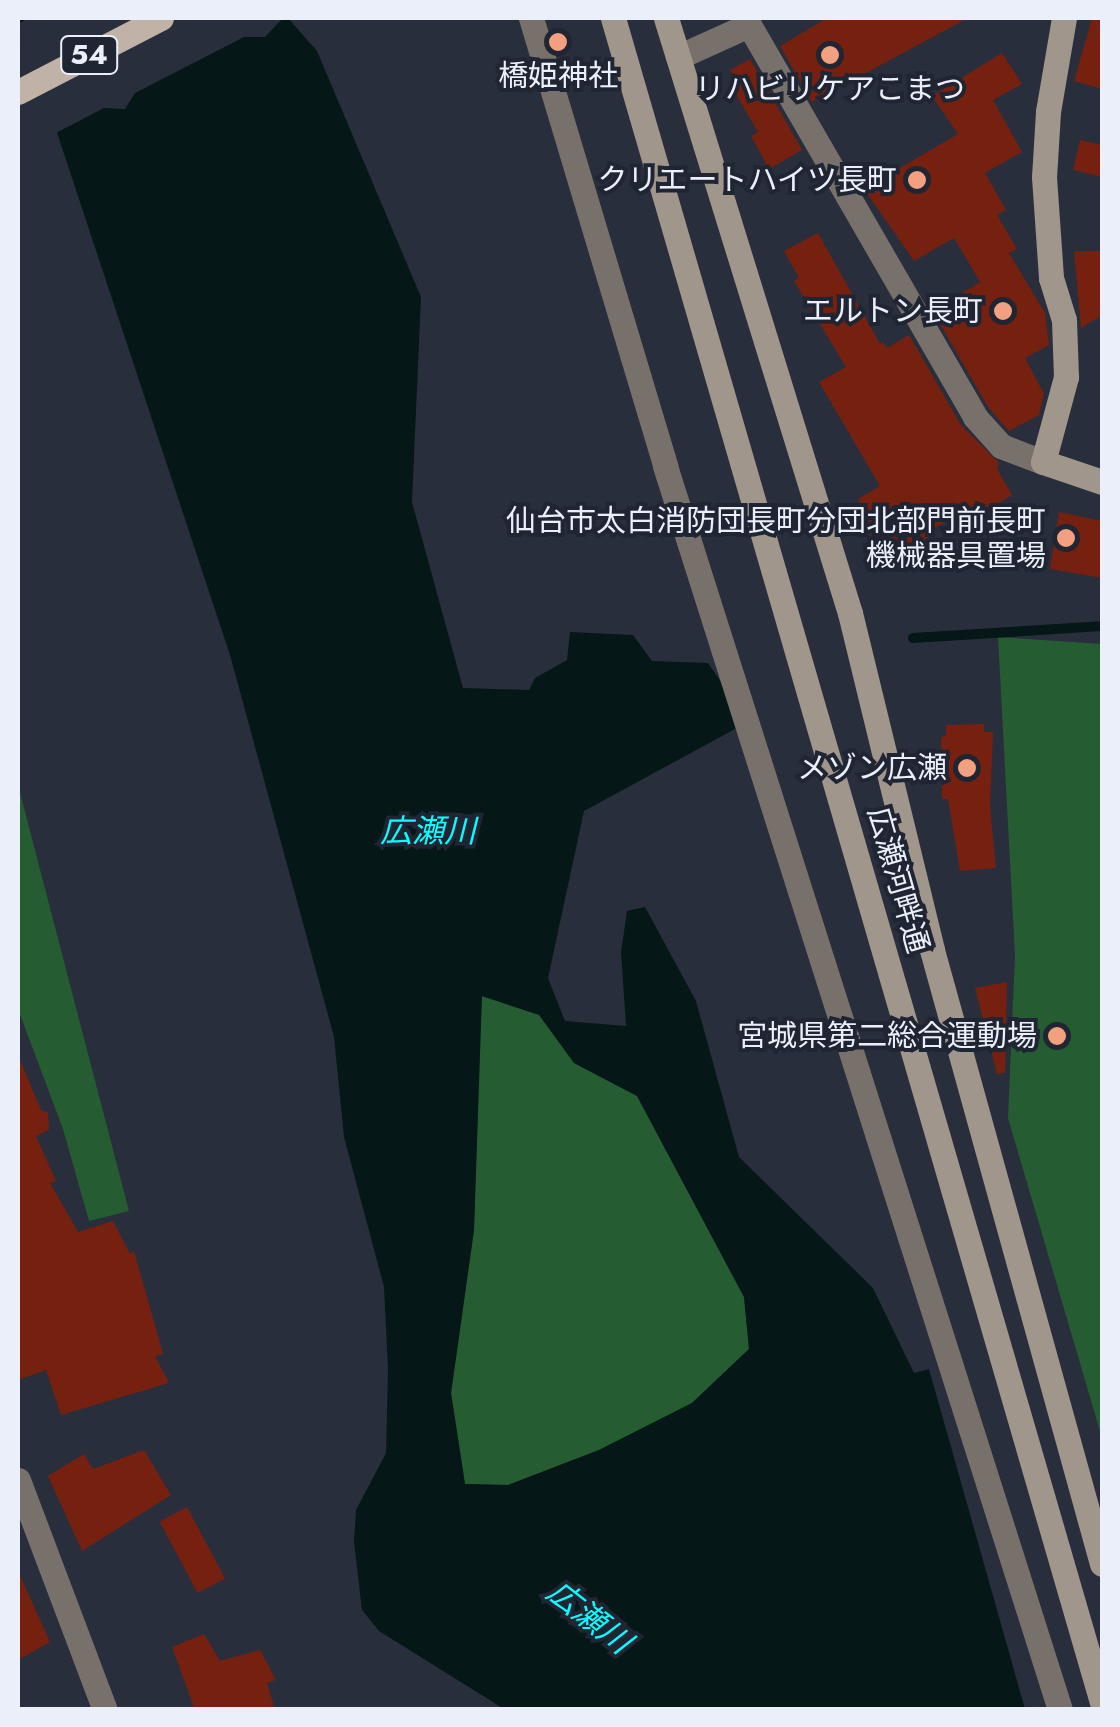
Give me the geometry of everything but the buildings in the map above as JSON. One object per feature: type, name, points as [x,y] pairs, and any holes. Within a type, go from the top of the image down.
[{"type":"main road","name":"54","points":[[18,92],[162,18]]},
{"type":"main road","name":"広瀬河畔通","points":[[614,18],[1102,1702]]},
{"type":"main road","name":"広瀬河畔通","points":[[666,18],[850,613],[957,1044],[1102,1564]]},
{"type":"main road","points":[[1064,18],[1048,112],[1044,177],[1051,278],[1064,320],[1066,376],[1043,462],[1102,482]]},
{"type":"street","points":[[531,18],[666,466],[1060,1710]]},
{"type":"street","points":[[678,58],[747,21],[976,417],[1002,446],[1043,462]]},
{"type":"street","points":[[18,1480],[104,1710]]},
{"type":"green space","name":"宮城県第二総合運動場","points":[[998,637],[1102,644],[1102,1438],[1008,1118],[1015,955]]},
{"type":"green space","points":[[18,785],[129,1211],[89,1221],[63,1129],[18,1009]]},
{"type":"green space","points":[[481,996],[540,1015],[574,1063],[637,1096],[744,1297],[749,1349],[692,1403],[599,1450],[508,1485],[465,1484],[451,1393],[474,1230]]},
{"type":"water","name":"広瀬川","points":[[19,18],[288,18],[317,51],[421,297],[412,502],[463,688],[529,690],[535,678],[567,660],[570,632],[633,635],[652,661],[708,663],[748,722],[584,811],[548,978],[565,1021],[626,1026],[621,952],[627,911],[645,907],[696,1001],[739,1157],[873,1288],[914,1373],[929,1369],[1025,1709],[504,1709],[379,1631],[362,1610],[354,1542],[356,1510],[386,1453],[388,1369],[384,1287],[344,1137],[334,1037],[230,655]],"holes":[[[482,996],[539,1015],[574,1063],[637,1096],[744,1297],[749,1349],[692,1403],[599,1450],[508,1485],[465,1484],[451,1393],[474,1230]]]},
{"type":"pier","points":[[29,18],[283,18],[265,37],[244,37],[135,93],[125,109],[104,108],[54,134],[18,32],[18,24]]},
{"type":"waterway","points":[[913,638],[1102,626]]},
{"type":"place","name":"橋姫神社","points":[[558,42]]},
{"type":"place","name":"リハビリケアこまつ","points":[[830,55]]},
{"type":"place","name":"クリエートハイツ長町","points":[[917,180]]},
{"type":"place","name":"エルトン長町","points":[[1003,311]]},
{"type":"place","name":"仙台市太白消防団長町分団北部門前長町 機械器具置場","points":[[1066,538]]},
{"type":"place","name":"メゾン広瀬","points":[[967,768]]},
{"type":"place","name":"宮城県第二総合運動場","points":[[1057,1036]]}]
